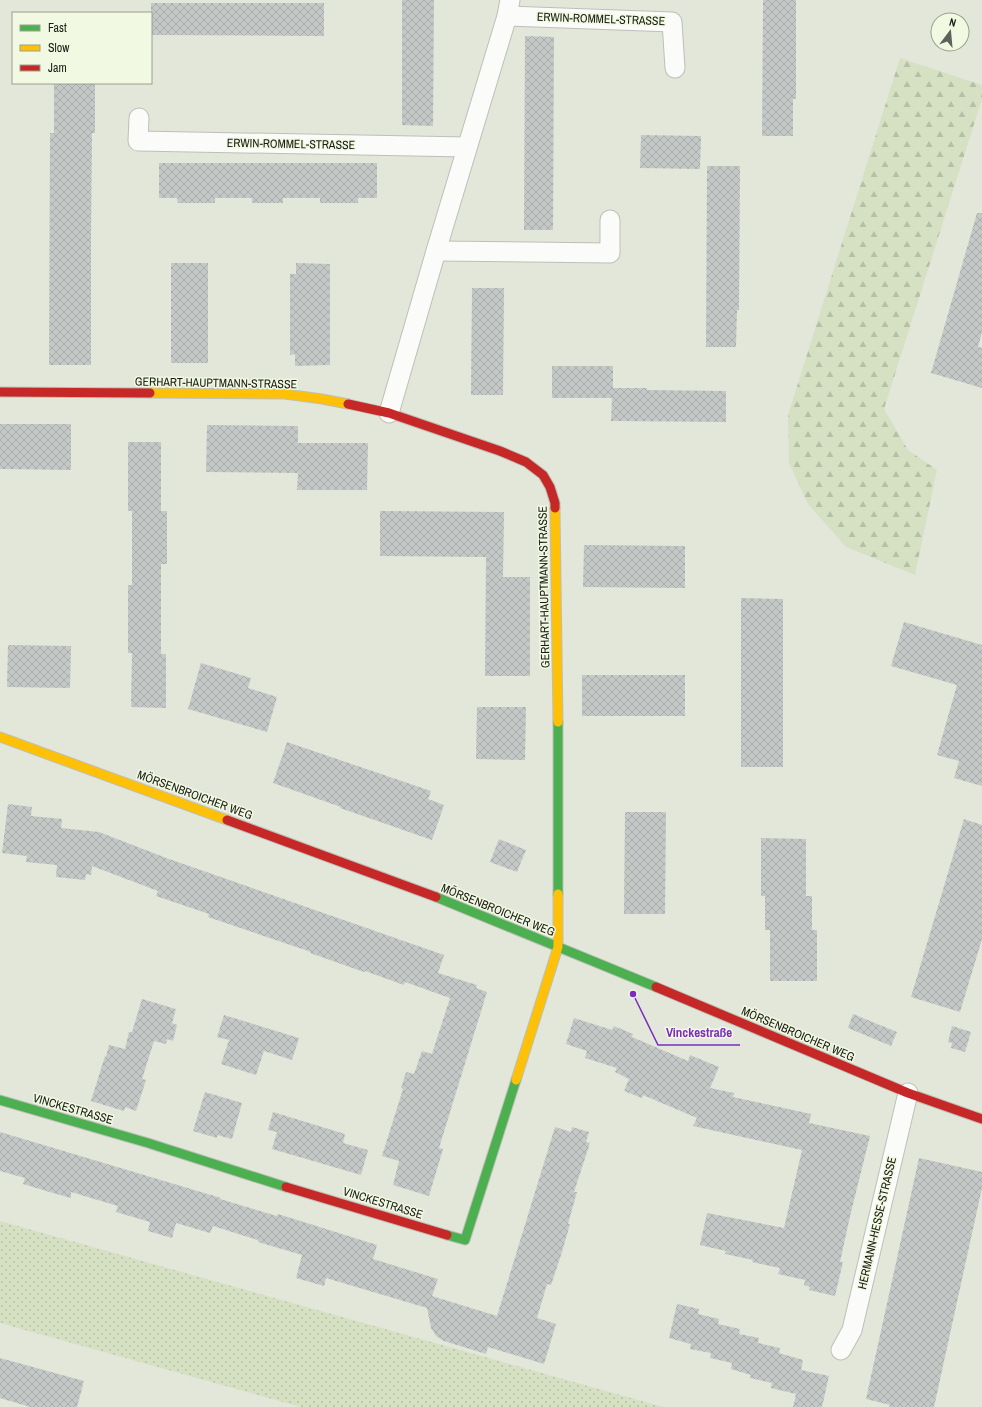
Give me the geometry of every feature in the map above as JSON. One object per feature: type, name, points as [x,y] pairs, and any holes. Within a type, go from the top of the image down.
[{"type":"street","name":"ERWIN-ROMMEL-STRASSE","points":[[389,413],[508,8],[672,22],[675,68]]},
{"type":"street","name":"ERWIN-ROMMEL-STRASSE","points":[[139,118],[138,141],[467,147]]},
{"type":"street","points":[[436,251],[610,253],[610,220]]},
{"type":"street","name":"GERHART-HAUPTMANN-STRASSE","points":[[0,392],[285,394],[322,399],[389,413],[500,451],[526,462],[543,475],[550,487],[555,504],[559,772],[558,947]]},
{"type":"street","name":"MÖRSENBROICHER WEG","points":[[0,737],[413,888],[908,1093],[982,1119]]},
{"type":"street","name":"VINCKESTRASSE","points":[[0,1100],[148,1143],[243,1174],[465,1240],[558,947]]},
{"type":"street","name":"HERMANN-HESSE-STRASSE","points":[[841,1350],[852,1330],[908,1093]]},
{"type":"green space","points":[[900,58],[982,85],[982,99],[884,409],[908,450],[937,470],[915,575],[846,547],[808,504],[789,463],[788,415]]},
{"type":"green space","points":[[0,1221],[663,1407],[301,1407],[0,1323]]},
{"type":"building","points":[[402,0],[434,0],[433,126],[402,125]]},
{"type":"building","points":[[763,0],[796,0],[796,99],[793,99],[793,136],[762,136]]},
{"type":"building","points":[[151,3],[324,3],[324,36],[152,35]]},
{"type":"building","points":[[525,36],[554,37],[553,230],[524,230]]},
{"type":"building","points":[[54,84],[95,84],[95,133],[92,133],[91,365],[49,365],[50,133],[54,133]]},
{"type":"building","points":[[641,135],[701,136],[700,169],[640,168]]},
{"type":"building","points":[[159,163],[377,163],[377,198],[358,198],[358,203],[320,203],[320,198],[283,198],[283,203],[252,203],[252,198],[215,198],[215,203],[178,203],[177,198],[159,198]]},
{"type":"building","points":[[707,166],[740,166],[739,310],[737,310],[736,347],[706,347]]},
{"type":"building","points":[[977,213],[982,213],[982,332],[978,347],[982,348],[982,388],[931,373]]},
{"type":"building","points":[[171,263],[208,263],[208,363],[171,363]]},
{"type":"building","points":[[296,263],[330,264],[330,365],[295,366],[295,354],[290,355],[290,274],[296,274]]},
{"type":"building","points":[[472,288],[504,288],[503,395],[471,395]]},
{"type":"building","points":[[552,366],[613,366],[613,388],[726,391],[726,422],[611,421],[612,398],[552,398]]},
{"type":"building","points":[[0,424],[71,424],[71,470],[0,469]]},
{"type":"building","points":[[207,425],[298,426],[298,443],[368,443],[367,490],[297,490],[298,473],[206,472]]},
{"type":"building","points":[[128,442],[161,442],[161,511],[167,511],[167,564],[161,564],[161,654],[166,654],[166,708],[131,707],[132,653],[128,653],[128,585],[132,585],[132,511],[128,511]]},
{"type":"building","points":[[380,511],[504,512],[503,577],[530,577],[530,676],[485,676],[486,557],[380,556]]},
{"type":"building","points":[[584,545],[685,546],[685,588],[583,587]]},
{"type":"building","points":[[741,598],[783,599],[783,767],[741,767]]},
{"type":"building","points":[[904,622],[982,645],[982,786],[954,778],[959,761],[937,755],[957,685],[891,666]]},
{"type":"building","points":[[8,645],[71,646],[70,688],[7,687]]},
{"type":"building","points":[[201,663],[251,678],[248,688],[277,697],[267,732],[188,709]]},
{"type":"building","points":[[582,675],[685,675],[685,716],[582,716]]},
{"type":"building","points":[[477,707],[526,707],[525,760],[476,759]]},
{"type":"building","points":[[287,742],[431,791],[428,799],[444,805],[432,840],[273,783]]},
{"type":"building","points":[[8,804],[32,807],[31,816],[62,819],[61,828],[99,832],[169,859],[444,955],[438,973],[477,985],[476,988],[487,992],[439,1148],[443,1149],[429,1196],[393,1185],[399,1161],[382,1156],[403,1089],[401,1088],[406,1072],[414,1074],[422,1051],[432,1054],[450,998],[405,982],[404,985],[365,971],[364,972],[310,953],[311,952],[208,917],[209,914],[156,896],[158,891],[92,866],[91,875],[86,874],[85,880],[56,877],[57,865],[26,862],[27,856],[2,853]]},
{"type":"building","points":[[625,812],[666,812],[665,914],[624,914]]},
{"type":"building","points":[[964,819],[982,825],[982,939],[960,1012],[911,997]]},
{"type":"building","points":[[761,838],[806,839],[806,896],[812,896],[812,930],[817,930],[817,981],[770,981],[770,930],[765,930],[765,896],[761,896]]},
{"type":"building","points":[[499,839],[526,850],[517,872],[490,862]]},
{"type":"building","points":[[142,999],[176,1009],[172,1023],[177,1025],[173,1041],[167,1039],[166,1044],[154,1041],[142,1079],[146,1080],[136,1111],[125,1107],[124,1111],[91,1101],[109,1045],[125,1049],[129,1032],[132,1032]]},
{"type":"building","points":[[853,1014],[897,1032],[891,1046],[848,1028]]},
{"type":"building","points":[[224,1015],[299,1038],[292,1060],[264,1051],[256,1075],[221,1064],[229,1040],[217,1037]]},
{"type":"building","points":[[574,1018],[612,1030],[614,1026],[633,1034],[632,1037],[688,1061],[690,1055],[719,1067],[710,1088],[734,1093],[733,1097],[811,1114],[809,1123],[870,1136],[840,1262],[843,1262],[835,1296],[809,1290],[810,1287],[804,1285],[805,1280],[778,1274],[780,1268],[752,1262],[753,1260],[725,1254],[726,1251],[700,1245],[707,1213],[784,1228],[802,1150],[693,1126],[697,1118],[643,1095],[642,1098],[624,1091],[629,1079],[615,1072],[617,1068],[585,1058],[587,1051],[566,1044]]},
{"type":"building","points":[[952,1026],[971,1032],[965,1052],[951,1048],[952,1043],[948,1042]]},
{"type":"building","points":[[205,1092],[242,1103],[232,1139],[217,1135],[217,1138],[193,1131]]},
{"type":"building","points":[[273,1112],[345,1134],[343,1143],[368,1150],[361,1175],[272,1149],[277,1132],[268,1130]]},
{"type":"building","points":[[555,1127],[571,1132],[572,1127],[589,1132],[586,1142],[590,1143],[574,1192],[577,1192],[562,1252],[551,1285],[547,1284],[537,1318],[556,1324],[544,1364],[488,1347],[486,1354],[444,1341],[436,1336],[431,1328],[427,1308],[326,1278],[324,1286],[296,1278],[302,1255],[258,1242],[258,1240],[213,1226],[210,1233],[176,1223],[172,1238],[148,1231],[150,1222],[116,1212],[118,1206],[71,1192],[71,1198],[53,1193],[23,1184],[25,1178],[0,1171],[0,1132],[277,1216],[278,1214],[377,1245],[373,1259],[438,1279],[432,1296],[497,1316]]},
{"type":"building","points":[[919,1158],[982,1172],[982,1188],[934,1407],[889,1407],[890,1405],[866,1399]]},
{"type":"building","points":[[677,1304],[699,1309],[698,1314],[719,1319],[718,1324],[740,1329],[739,1334],[759,1338],[758,1343],[780,1348],[779,1353],[803,1360],[801,1370],[829,1376],[822,1407],[793,1407],[796,1394],[771,1388],[772,1383],[750,1378],[751,1375],[731,1369],[732,1363],[710,1358],[711,1353],[690,1349],[691,1344],[669,1338]]},
{"type":"building","points":[[0,1358],[84,1381],[77,1407],[30,1407],[0,1398]]},
{"type":"traffic: fast","points":[[558,722],[558,894]]},
{"type":"traffic: fast","points":[[436,897],[656,987]]},
{"type":"traffic: fast","points":[[447,1235],[465,1240],[516,1080]]},
{"type":"traffic: fast","points":[[0,1100],[148,1143],[286,1187]]},
{"type":"traffic: slow","points":[[150,393],[285,394],[348,404]]},
{"type":"traffic: slow","points":[[555,508],[558,722]]},
{"type":"traffic: slow","points":[[0,737],[227,820]]},
{"type":"traffic: slow","points":[[516,1080],[558,947],[558,894]]},
{"type":"traffic: jam","points":[[0,392],[150,393]]},
{"type":"traffic: jam","points":[[348,404],[389,413],[500,451],[526,462],[543,475],[550,487],[555,508]]},
{"type":"traffic: jam","points":[[227,820],[436,897]]},
{"type":"traffic: jam","points":[[656,987],[908,1093],[982,1119]]},
{"type":"traffic: jam","points":[[286,1187],[447,1235]]},
{"type":"place","name":"Vinckestraße","points":[[633,994]]}]
